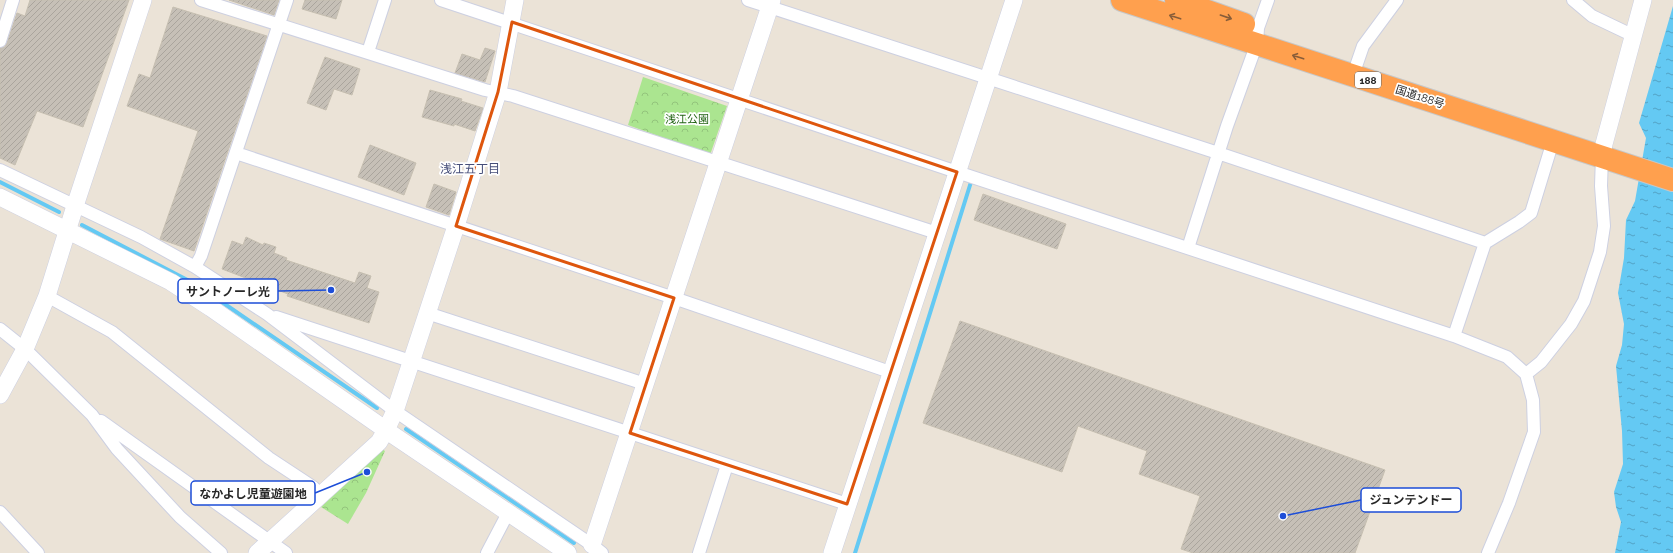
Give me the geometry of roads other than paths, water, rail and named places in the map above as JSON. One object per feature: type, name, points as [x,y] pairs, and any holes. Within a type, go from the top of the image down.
[{"type":"highway","name":"国道188号","points":[[1122,0],[1257,36],[1355,68],[1610,152],[1673,180]]},
{"type":"highway","name":"国道188号","points":[[1176,0],[1257,36]]},
{"type":"highway","name":"国道188号","points":[[1355,68],[1553,141],[1673,166]]},
{"type":"street","points":[[0,41],[13,0]]},
{"type":"street","points":[[0,395],[24,350],[47,296],[143,0]]},
{"type":"street","points":[[201,0],[279,26],[368,52],[485,90],[513,96],[937,233]]},
{"type":"street","points":[[195,267],[201,256],[287,0]]},
{"type":"street","points":[[368,52],[385,0]]},
{"type":"street","points":[[441,0],[512,22],[740,100],[1454,336],[1507,357],[1526,374],[1533,400],[1534,432],[1509,503],[1488,553]]},
{"type":"street","points":[[257,553],[320,494],[379,442],[395,411],[410,361],[456,226],[498,92],[515,0]]},
{"type":"street","points":[[748,0],[771,4],[989,79],[1218,153],[1485,243]]},
{"type":"street","points":[[832,553],[890,372],[989,79],[1014,0]]},
{"type":"street","points":[[1188,248],[1268,0]]},
{"type":"street","points":[[1355,68],[1363,46],[1397,0]]},
{"type":"street","points":[[1573,0],[1592,16],[1634,36]]},
{"type":"street","points":[[1526,374],[1541,362],[1571,324],[1584,301],[1600,252],[1604,226],[1601,186],[1610,152],[1643,0]]},
{"type":"street","points":[[0,170],[141,237],[195,267],[267,314],[395,411],[593,550],[645,384],[771,4]]},
{"type":"street","points":[[1454,336],[1485,243],[1531,213],[1553,141]]},
{"type":"street","points":[[236,153],[674,298],[890,372]]},
{"type":"street","points":[[0,197],[171,282],[568,553]]},
{"type":"street","points":[[47,296],[112,332],[269,458],[313,487],[320,494]]},
{"type":"street","points":[[427,313],[645,384]]},
{"type":"street","points":[[267,314],[847,504]]},
{"type":"street","points":[[0,329],[92,415],[270,540],[286,553]]},
{"type":"street","points":[[92,415],[117,449],[180,517],[221,553]]},
{"type":"street","points":[[699,553],[727,465]]},
{"type":"street","points":[[0,512],[38,553]]},
{"type":"street","points":[[488,553],[508,513]]},
{"type":"water","points":[[1673,6],[1673,553],[1615,553],[1621,522],[1616,507],[1614,492],[1623,464],[1622,431],[1616,366],[1622,345],[1624,324],[1618,293],[1624,258],[1626,220],[1635,201],[1646,138],[1639,123]]},
{"type":"waterway","points":[[0,182],[59,212]]},
{"type":"waterway","points":[[855,553],[971,182]]},
{"type":"waterway","points":[[82,225],[197,285],[377,408]]},
{"type":"waterway","points":[[406,429],[574,543]]},
{"type":"place","name":"サントノーレ光","points":[[331,290]]},
{"type":"place","name":"なかよし児童遊園地","points":[[367,472]]},
{"type":"place","name":"ジュンテンドー","points":[[1283,516]]},
{"type":"district","name":"浅江五丁目","points":[[470,169]]},
{"type":"park label","name":"浅江公園","points":[[687,119]]}]
